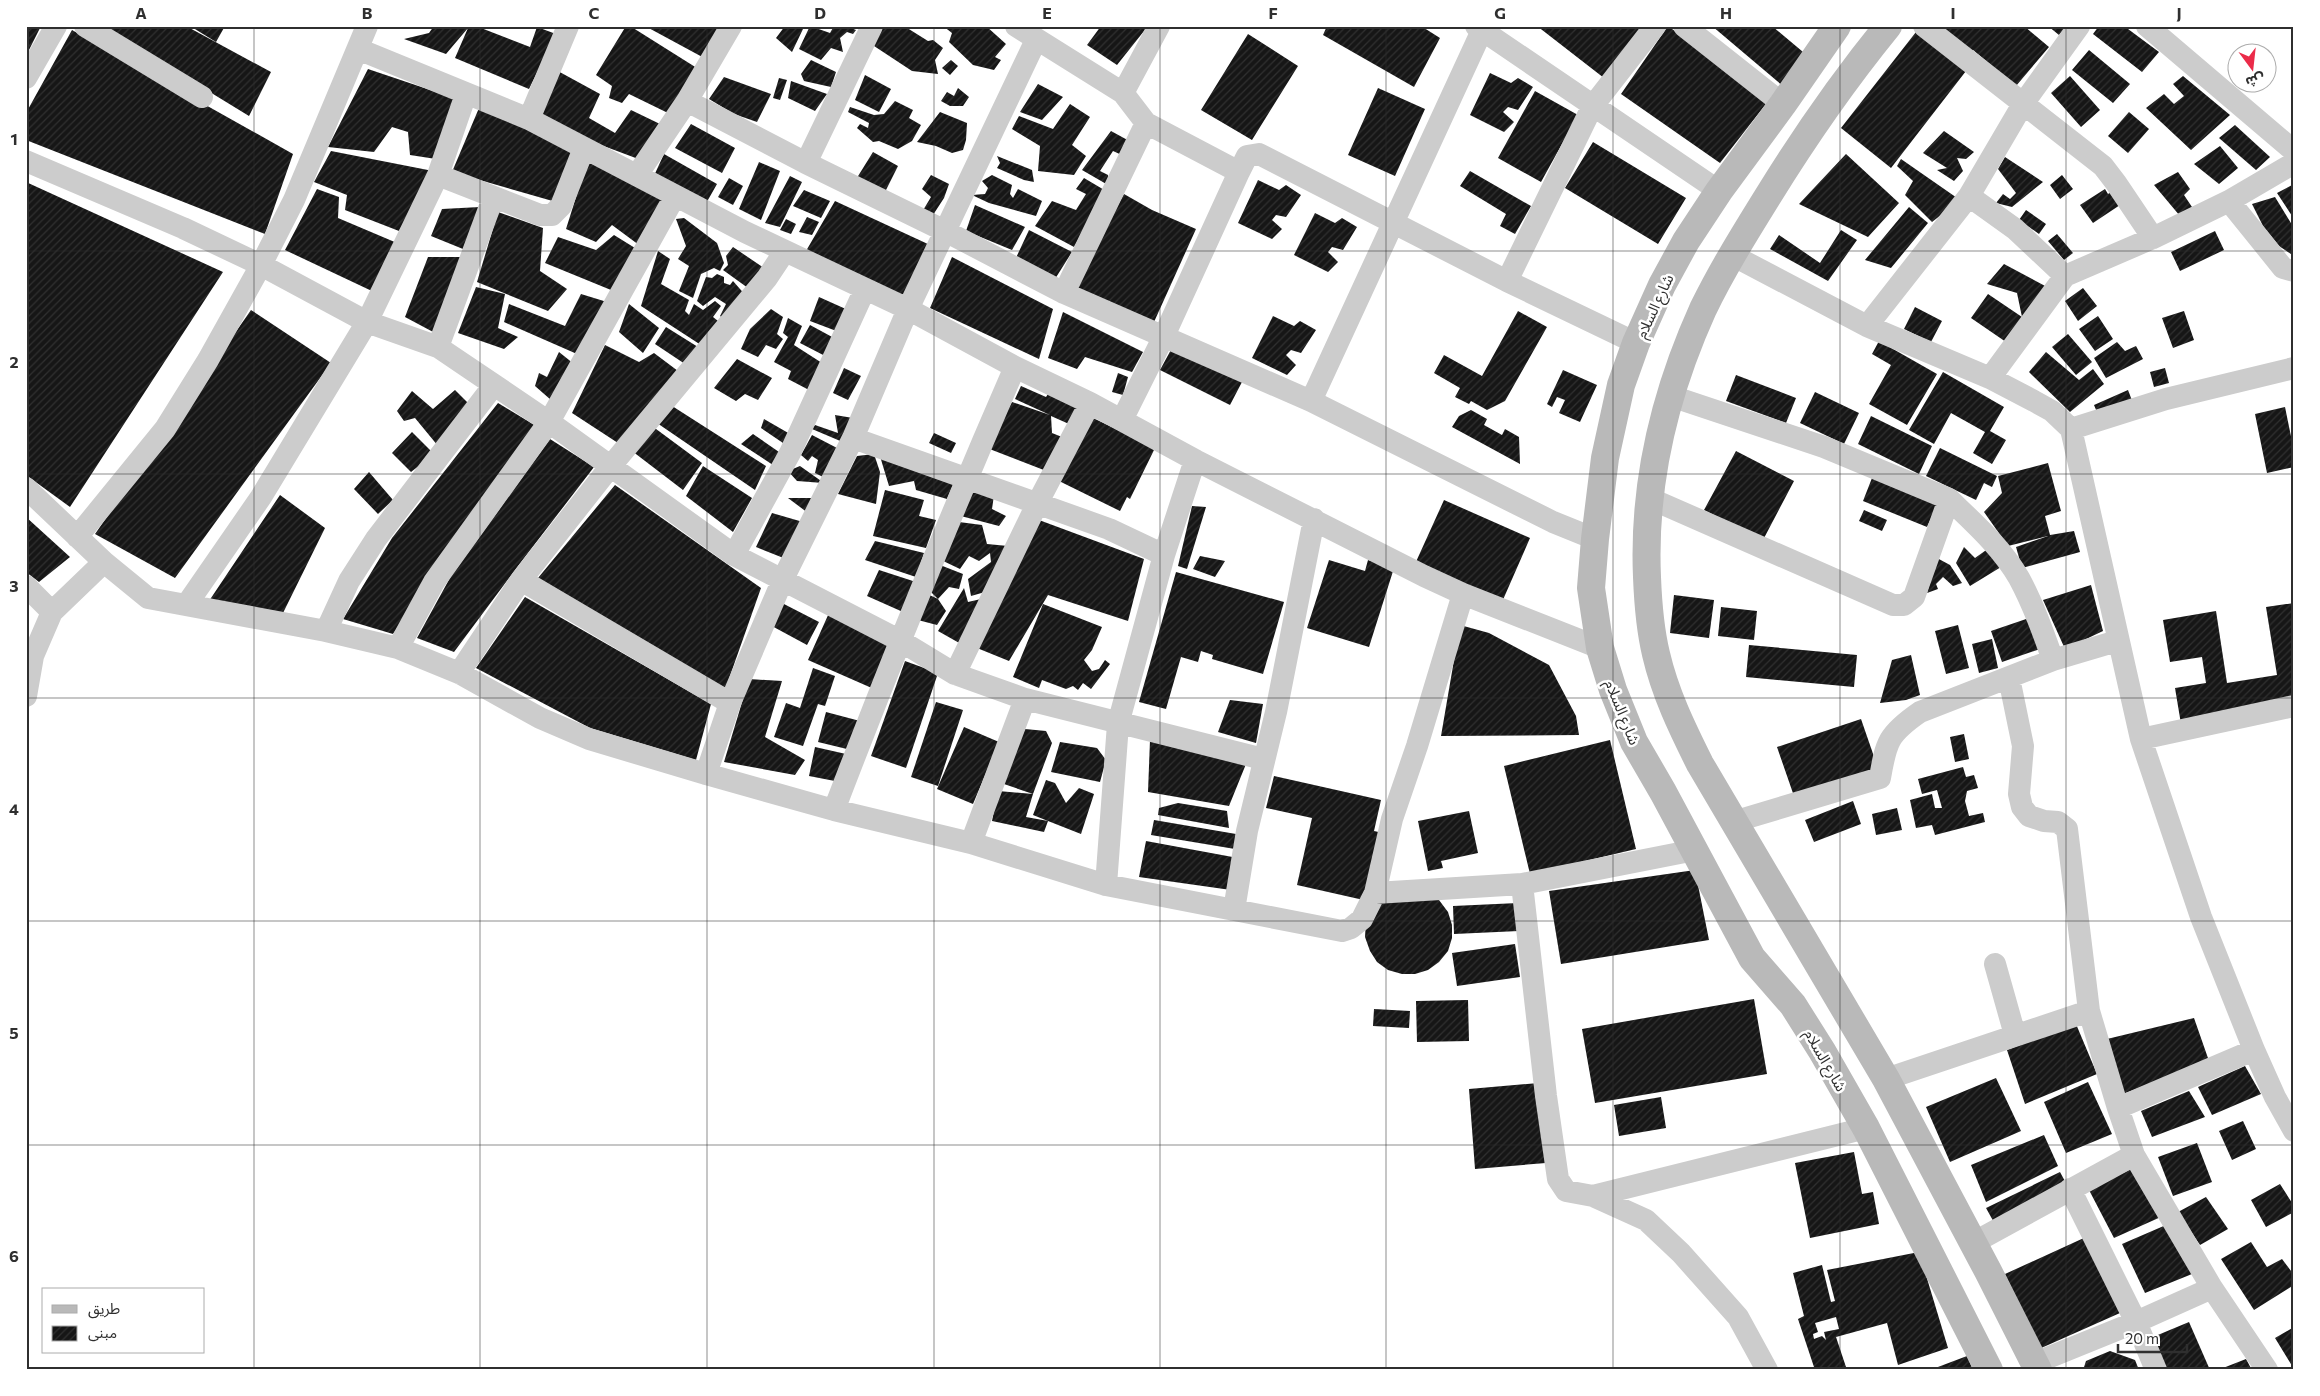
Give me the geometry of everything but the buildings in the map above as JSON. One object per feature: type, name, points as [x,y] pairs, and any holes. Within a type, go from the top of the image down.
[{"type":"street","points":[[26,78],[56,26]]},
{"type":"street","points":[[85,26],[202,97]]},
{"type":"street","points":[[77,537],[165,429],[208,360],[262,265],[294,200],[367,26]]},
{"type":"street","points":[[529,119],[568,26]]},
{"type":"street","points":[[638,175],[687,101],[731,26]]},
{"type":"street","points":[[806,163],[872,26]]},
{"type":"street","points":[[1016,26],[1123,93],[1146,123],[1239,172]]},
{"type":"street","points":[[1123,93],[1159,26]]},
{"type":"street","points":[[1507,281],[1592,106],[1655,26]]},
{"type":"street","points":[[1684,26],[1783,104]]},
{"type":"street","name":"شارع السلام","points":[[1837,26],[1719,191],[1686,241],[1666,278],[1636,343],[1621,385],[1605,458],[1591,588],[1600,648],[1613,690],[1634,742],[1695,850],[1752,958],[1793,1005],[1866,1128],[1989,1370]]},
{"type":"street","points":[[1888,26],[1847,76],[1815,122],[1732,255],[1704,308],[1686,351],[1671,396],[1658,446],[1649,498],[1646,550],[1648,602],[1656,654],[1674,711],[1732,822],[1886,1079],[2036,1366],[2212,1288]]},
{"type":"street","points":[[1924,26],[2102,166],[2116,183],[2153,238]]},
{"type":"street","points":[[1868,326],[1969,196],[2023,104],[2080,26]]},
{"type":"street","points":[[2147,26],[2294,150]]},
{"type":"street","points":[[1311,401],[1481,27],[1592,106],[1719,191]]},
{"type":"street","points":[[706,774],[730,703],[783,579],[853,438],[908,309],[1036,40]]},
{"type":"street","points":[[358,49],[529,119],[675,196],[908,309],[1015,367],[1090,402],[1196,460],[1463,594],[1600,648]]},
{"type":"street","points":[[187,604],[261,497],[367,322],[438,175],[466,94]]},
{"type":"street","points":[[687,101],[1064,293],[1311,401],[1553,522],[1595,539]]},
{"type":"street","points":[[1064,293],[1146,123]]},
{"type":"street","points":[[438,175],[540,215],[552,215],[561,206],[584,148]]},
{"type":"street","points":[[1122,420],[1164,336],[1247,156],[1259,154],[1507,281],[1636,343]]},
{"type":"street","points":[[26,162],[182,228],[262,265],[367,322],[438,347],[550,422],[734,555],[899,640],[955,674],[1025,699],[1118,724],[1263,759]]},
{"type":"street","points":[[1990,378],[2065,276],[2153,238],[2228,201],[2294,163]]},
{"type":"street","points":[[398,648],[434,582],[550,422],[675,196]]},
{"type":"street","points":[[1969,196],[2015,229],[2065,276]]},
{"type":"street","points":[[438,347],[493,198]]},
{"type":"street","points":[[2228,201],[2284,268],[2294,271]]},
{"type":"street","points":[[459,674],[521,580],[610,467],[768,278],[786,251]]},
{"type":"street","points":[[1732,255],[1868,326],[1990,378],[2052,411],[2071,429],[2117,641],[2141,739],[2201,917],[2254,1050],[2275,1097],[2294,1131]]},
{"type":"street","points":[[734,555],[790,453],[865,289]]},
{"type":"street","points":[[834,810],[899,640],[984,436],[1015,367]]},
{"type":"street","points":[[2071,429],[2166,399],[2294,368]]},
{"type":"street","points":[[326,631],[349,581],[376,538],[494,385]]},
{"type":"street","points":[[1671,396],[1824,447],[1949,499],[1986,535],[2018,576],[2040,620],[2053,660]]},
{"type":"street","points":[[955,674],[1037,504],[1090,402]]},
{"type":"street","points":[[853,438],[1109,529],[1164,555]]},
{"type":"street","points":[[1106,885],[1118,724],[1164,555],[1196,460]]},
{"type":"street","points":[[26,488],[104,562],[148,598],[326,631],[398,648],[459,674],[540,718],[589,739],[834,810],[971,843],[1106,885],[1342,932],[1351,928],[1362,919],[1375,893],[1392,819],[1417,746],[1463,594]]},
{"type":"street","points":[[1649,498],[1893,605],[1904,605],[1914,597],[1949,499]]},
{"type":"street","points":[[1234,910],[1247,831],[1263,759],[1276,712],[1314,519]]},
{"type":"street","points":[[26,696],[33,656],[52,612],[104,562]]},
{"type":"street","points":[[521,580],[730,703]]},
{"type":"street","points":[[26,586],[52,612]]},
{"type":"street","points":[[1732,822],[1880,778],[1886,746],[1901,725],[1920,712],[2053,660],[2117,641]]},
{"type":"street","points":[[2010,678],[2023,746],[2019,794],[2022,807],[2029,816],[2058,822],[2067,829],[2089,1011],[2134,1155],[2212,1288],[2267,1370]]},
{"type":"street","points":[[971,843],[1025,699]]},
{"type":"street","points":[[2141,739],[2294,706]]},
{"type":"street","points":[[1375,893],[1522,884],[1695,850]]},
{"type":"street","points":[[1522,884],[1546,1096],[1558,1179],[1566,1191],[1593,1196],[1646,1220],[1681,1253],[1738,1317],[1767,1370]]},
{"type":"street","points":[[1995,964],[2015,1034]]},
{"type":"street","points":[[1793,1005],[1832,987]]},
{"type":"street","points":[[1886,1079],[2015,1034],[2089,1011]]},
{"type":"street","points":[[2118,1108],[2254,1050]]},
{"type":"street","points":[[1593,1196],[1866,1128]]},
{"type":"street","points":[[1973,1243],[2134,1155]]},
{"type":"street","points":[[2070,1189],[2136,1322],[2156,1370]]}]
